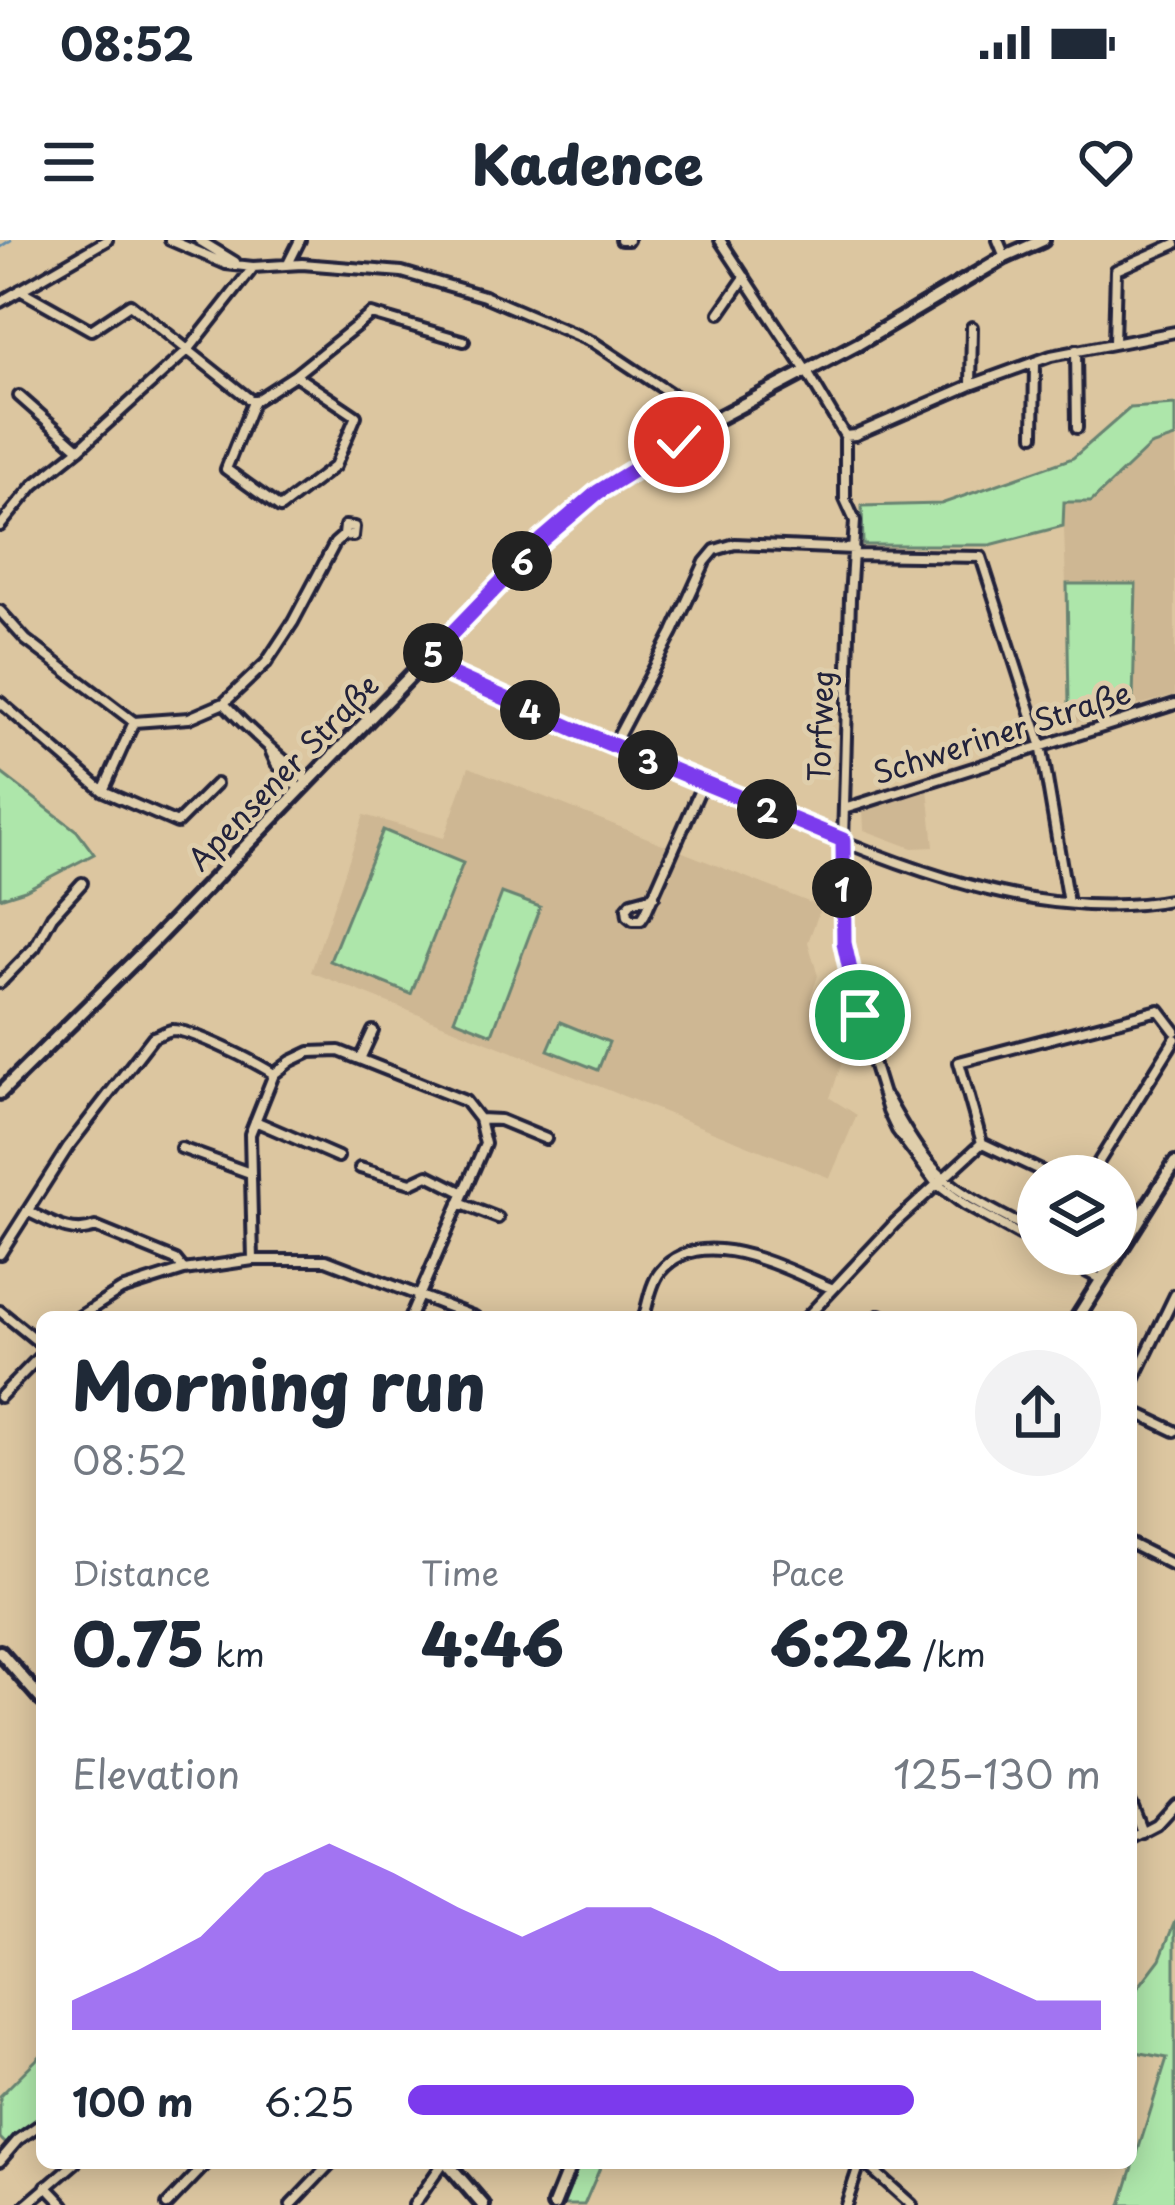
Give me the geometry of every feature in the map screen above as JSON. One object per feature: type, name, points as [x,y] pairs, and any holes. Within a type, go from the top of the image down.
[{"type":"main road","name":"Apensener Straße","points":[[0,1093],[542,540],[598,492],[712,421],[1043,240]]},
{"type":"main road","points":[[1137,1223],[1175,1163]]},
{"type":"main road","points":[[1082,1311],[1104,1275]]},
{"type":"main road","points":[[0,1652],[36,1693]]},
{"type":"main road","points":[[450,2169],[483,2205]]},
{"type":"main road","points":[[554,2205],[569,2169]]},
{"type":"street","points":[[0,302],[107,240]]},
{"type":"street","points":[[170,240],[198,243],[226,265],[402,272],[484,296],[592,342],[712,421]]},
{"type":"street","points":[[287,265],[300,240]]},
{"type":"street","points":[[720,240],[844,436],[1035,362],[1175,332]]},
{"type":"street","points":[[998,240],[1005,257]]},
{"type":"street","points":[[1114,342],[1116,270],[1175,244]]},
{"type":"street","points":[[0,526],[34,485],[189,350],[253,267]]},
{"type":"street","points":[[720,313],[745,278]]},
{"type":"street","points":[[20,290],[91,330],[130,304],[253,402]]},
{"type":"street","points":[[295,375],[356,416],[335,466],[280,508],[226,469],[253,402],[371,314],[464,341]]},
{"type":"street","points":[[971,385],[972,327]]},
{"type":"street","points":[[1076,350],[1077,428]]},
{"type":"street","points":[[1034,435],[1035,362]]},
{"type":"street","points":[[19,396],[79,448]]},
{"type":"street","name":"Torfweg","points":[[844,436],[844,499],[855,521],[843,840],[844,943],[882,1090],[904,1129],[940,1181],[965,1205],[1017,1233]]},
{"type":"street","points":[[0,611],[26,640],[134,722],[189,718],[224,703],[266,663],[344,535]]},
{"type":"street","points":[[614,746],[715,550],[735,544],[981,557],[1041,745],[1069,903]]},
{"type":"street","points":[[424,662],[843,840],[992,892],[1069,903],[1148,904],[1175,898]]},
{"type":"street","points":[[0,702],[103,790],[177,823],[216,784]]},
{"type":"street","points":[[224,703],[270,751],[283,758],[304,786]]},
{"type":"street","name":"Schweriner Straße","points":[[844,809],[1175,704]]},
{"type":"street","points":[[103,790],[134,722]]},
{"type":"street","points":[[654,896],[704,783]]},
{"type":"street","points":[[0,983],[82,883]]},
{"type":"street","points":[[1017,1160],[982,1143],[959,1061],[1159,1010],[1175,1035],[1103,1155]]},
{"type":"street","points":[[0,1254],[68,1147],[153,1037],[173,1030],[196,1037],[274,1074]]},
{"type":"street","points":[[360,1059],[373,1030]]},
{"type":"street","points":[[253,1260],[250,1134],[274,1074],[310,1052],[339,1051],[465,1101],[479,1119],[485,1144],[412,1311]]},
{"type":"street","points":[[479,1119],[500,1120],[546,1139]]},
{"type":"street","points":[[255,1121],[338,1157]]},
{"type":"street","points":[[811,1311],[982,1143]]},
{"type":"street","points":[[181,1148],[250,1173]]},
{"type":"street","points":[[360,1168],[411,1183],[428,1175],[498,1218]]},
{"type":"street","name":"Torfweg","points":[[940,1181],[1017,1223]]},
{"type":"street","points":[[27,1211],[72,1230],[95,1227],[176,1260],[184,1270]]},
{"type":"street","points":[[646,1311],[658,1273],[678,1257],[701,1251],[740,1251],[831,1288]]},
{"type":"street","points":[[88,1311],[121,1290],[184,1270],[253,1260],[326,1260],[460,1311]]},
{"type":"street","points":[[1137,1374],[1175,1295]]},
{"type":"street","points":[[0,1311],[36,1344]]},
{"type":"street","points":[[0,1397],[36,1357]]},
{"type":"street","points":[[1137,1414],[1175,1431]]},
{"type":"street","points":[[1137,1547],[1175,1566]]},
{"type":"street","points":[[1137,1834],[1156,1824],[1175,1804]]},
{"type":"street","points":[[1137,1819],[1142,1832]]},
{"type":"street","points":[[0,2161],[36,2127]]},
{"type":"street","points":[[26,2205],[67,2169]]},
{"type":"street","points":[[167,2205],[201,2169]]},
{"type":"street","points":[[291,2205],[326,2169]]},
{"type":"street","points":[[414,2205],[441,2169]]},
{"type":"street","points":[[846,2205],[860,2169]]},
{"type":"street","points":[[870,2169],[912,2205]]},
{"type":"street","points":[[46,2186],[64,2205]]},
{"type":"shaded area","points":[[1175,438],[1175,695],[1071,724],[1063,502],[1091,502],[1150,446]]},
{"type":"shaded area","points":[[469,767],[821,907],[808,942],[818,976],[810,998],[852,1016],[855,1023],[830,1098],[857,1115],[830,1178],[311,972],[364,815],[444,838]]},
{"type":"shaded area","points":[[928,788],[934,847],[912,848],[864,830],[863,808]]},
{"type":"green space","points":[[1175,405],[1175,438],[1150,446],[1091,502],[1064,502],[1063,526],[990,545],[863,545],[862,506],[941,504],[1073,458],[1130,408]]},
{"type":"green space","points":[[1067,584],[1136,584],[1133,701],[1069,705]]},
{"type":"green space","points":[[0,772],[77,831],[94,854],[0,898]]},
{"type":"green space","points":[[383,830],[463,863],[411,994],[330,961]]},
{"type":"green space","points":[[502,893],[540,907],[492,1034],[454,1019]]},
{"type":"green space","points":[[560,1022],[609,1042],[598,1070],[548,1050]]},
{"type":"green space","points":[[1175,1921],[1175,2205],[1121,2205],[1132,2169],[1137,2169],[1137,2154],[1167,2058],[1137,2052],[1137,1989],[1160,1959]]},
{"type":"green space","points":[[36,2060],[36,2123],[8,2146],[0,2138],[0,2096]]},
{"type":"green space","points":[[577,2169],[599,2169],[584,2205],[562,2205]]},
{"type":"waterway","points":[[0,247],[11,240]]},
{"type":"route","points":[[679,442],[598,492],[542,540],[424,662],[843,840],[844,943],[860,1015]]}]
